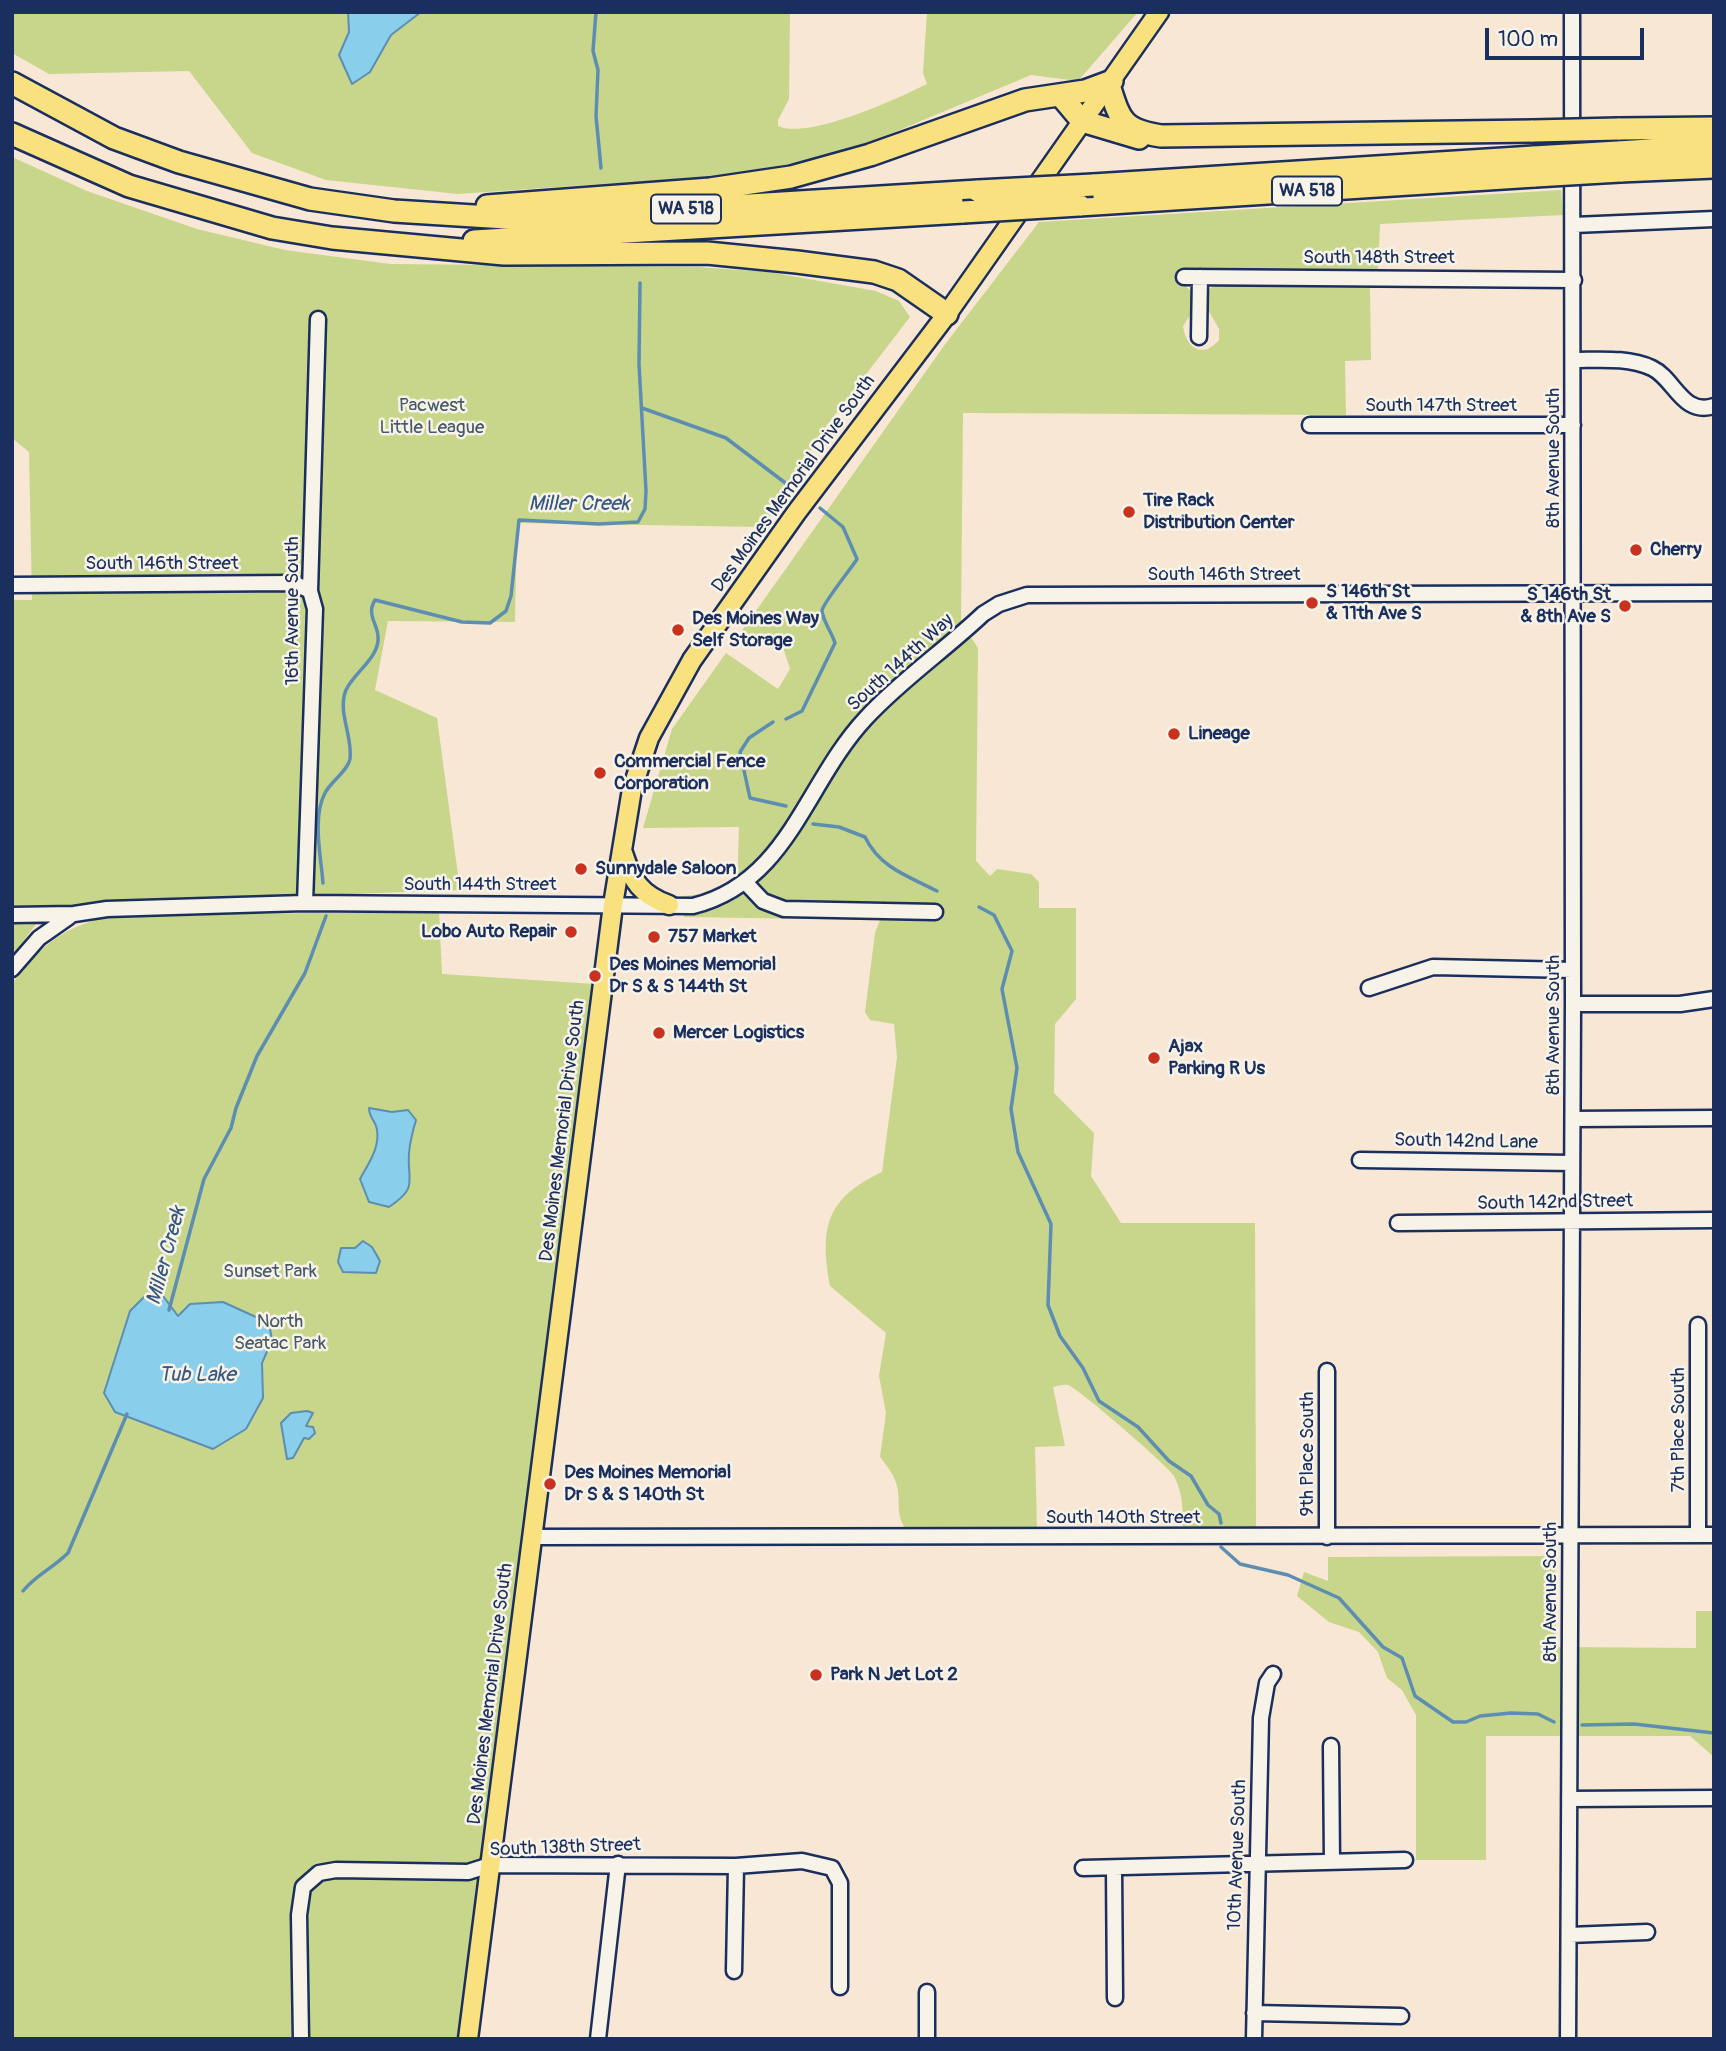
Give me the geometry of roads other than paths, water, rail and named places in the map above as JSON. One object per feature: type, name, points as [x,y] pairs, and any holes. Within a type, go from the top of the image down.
[{"type":"highway","name":"WA 518","points":[[12,83],[114,138],[179,162],[310,199],[394,211],[523,219],[1093,185],[1619,162],[1714,146]]},
{"type":"highway","points":[[394,211],[710,189],[791,177],[870,155],[1024,100],[1044,95],[1061,96],[1111,83],[1119,116],[1139,132],[1217,136],[1714,128]]},
{"type":"highway","points":[[1061,96],[1068,108],[1082,121],[1149,141],[1217,136]]},
{"type":"highway","name":"WA 518","points":[[12,134],[129,186],[245,222],[332,238],[438,246],[588,233],[1079,205],[1535,167]]},
{"type":"highway","name":"WA 518","points":[[1619,162],[1714,167]]},
{"type":"highway","points":[[438,246],[504,254],[707,253],[839,267],[874,272],[898,280],[947,314]]},
{"type":"main road","name":"Des Moines Memorial Drive South","points":[[468,2039],[613,905],[632,789],[649,738],[692,660],[796,513],[947,314],[1159,12]]},
{"type":"main road","points":[[622,849],[630,874],[641,891],[669,905]]},
{"type":"street","name":"8th Avenue South","points":[[1567,2039],[1573,1119],[1572,12]]},
{"type":"street","points":[[1574,225],[1714,219]]},
{"type":"street","name":"South 148th Street","points":[[1184,277],[1574,280]]},
{"type":"street","points":[[1199,337],[1200,277]]},
{"type":"street","name":"16th Avenue South","points":[[305,903],[315,610],[310,591],[318,319]]},
{"type":"street","points":[[1574,360],[1618,361],[1649,366],[1658,371],[1690,405],[1698,408],[1714,406]]},
{"type":"street","name":"South 147th Street","points":[[1310,425],[1573,425]]},
{"type":"street","name":"South 146th Street","points":[[12,585],[294,583],[310,591]]},
{"type":"street","name":"South 146th Street","points":[[1027,595],[1714,593]]},
{"type":"street","name":"South 144th Way","points":[[746,883],[776,852],[839,751],[868,716],[983,614],[999,604],[1027,595]]},
{"type":"street","points":[[746,883],[763,901],[784,909],[935,912]]},
{"type":"street","name":"South 144th Street","points":[[12,915],[74,914],[107,909],[305,903],[693,906],[712,901],[746,883]]},
{"type":"street","points":[[12,969],[39,938],[74,914]]},
{"type":"street","points":[[1369,988],[1433,967],[1573,970]]},
{"type":"street","points":[[1573,1004],[1680,1003],[1714,999]]},
{"type":"street","points":[[1573,1119],[1714,1118]]},
{"type":"street","name":"South 142nd Lane","points":[[1360,1160],[1572,1163]]},
{"type":"street","name":"South 142nd Street","points":[[1398,1223],[1713,1220]]},
{"type":"street","name":"7th Place South","points":[[1698,1325],[1698,1535]]},
{"type":"street","name":"9th Place South","points":[[1326,1371],[1327,1537]]},
{"type":"street","name":"South 140th Street","points":[[533,1537],[1714,1535]]},
{"type":"street","name":"10th Avenue South","points":[[1254,2039],[1261,1718],[1267,1683],[1273,1674]]},
{"type":"street","points":[[1331,1746],[1332,1862]]},
{"type":"street","points":[[1569,1799],[1714,1798]]},
{"type":"street","points":[[1083,1868],[1256,1866],[1405,1860]]},
{"type":"street","name":"South 138th Street","points":[[301,2039],[299,1915],[303,1887],[312,1877],[327,1871],[468,1872],[490,1865],[736,1866],[802,1861],[832,1868],[840,1883],[839,1987]]},
{"type":"street","points":[[598,2039],[618,1864]]},
{"type":"street","points":[[734,1971],[736,1866]]},
{"type":"street","points":[[1114,1868],[1115,1998]]},
{"type":"street","points":[[1569,1935],[1647,1932]]},
{"type":"street","points":[[927,1992],[927,2039]]},
{"type":"street","points":[[1254,2013],[1401,2016]]},
{"type":"water","points":[[348,12],[421,12],[391,35],[370,72],[352,84],[339,55],[349,32]]},
{"type":"water","points":[[369,1108],[392,1112],[408,1110],[416,1120],[409,1149],[410,1183],[405,1194],[389,1207],[369,1202],[360,1179],[377,1143],[376,1127]]},
{"type":"water","points":[[363,1241],[372,1247],[380,1261],[376,1273],[343,1272],[338,1262],[341,1248],[355,1248]]},
{"type":"water","name":"Tub Lake","points":[[145,1296],[163,1296],[178,1316],[190,1304],[223,1302],[269,1323],[272,1340],[262,1363],[263,1398],[246,1429],[213,1449],[115,1412],[104,1393],[130,1311]]},
{"type":"water","points":[[291,1413],[313,1413],[306,1426],[313,1427],[315,1433],[309,1439],[304,1438],[293,1458],[287,1459],[281,1423]]},
{"type":"waterway","name":"Miller Creek","points":[[596,12],[593,51],[598,70],[596,116],[601,168]]},
{"type":"waterway","name":"Miller Creek","points":[[323,883],[318,837],[321,803],[331,784],[349,763],[344,698],[346,690],[376,648],[378,635],[372,616],[375,600],[462,622],[490,623],[506,611],[511,596],[519,520],[599,524],[638,522],[645,509],[639,364],[640,283]]},
{"type":"waterway","name":"Miller Creek","points":[[642,408],[726,438],[792,488]]},
{"type":"waterway","name":"Miller Creek","points":[[786,719],[802,711],[835,643],[822,611],[857,559],[843,527],[820,508]]},
{"type":"waterway","points":[[773,722],[749,738],[740,752],[750,798],[786,806]]},
{"type":"waterway","points":[[813,824],[839,827],[865,837],[871,848],[887,864],[937,891]]},
{"type":"waterway","points":[[979,907],[994,915],[1012,951],[1002,989],[1017,1068],[1011,1109],[1018,1152],[1051,1224],[1048,1305],[1060,1336],[1083,1368],[1099,1401],[1138,1427],[1169,1461],[1191,1476],[1208,1505],[1219,1514],[1221,1523]]},
{"type":"waterway","name":"Miller Creek","points":[[169,1310],[204,1179],[231,1128],[257,1056],[305,973],[326,916]]},
{"type":"waterway","name":"Miller Creek","points":[[23,1591],[68,1553],[127,1414]]},
{"type":"waterway","points":[[1221,1547],[1240,1564],[1288,1575],[1339,1598],[1383,1647],[1402,1658],[1415,1696],[1453,1722],[1511,1713],[1538,1714],[1554,1722]]},
{"type":"waterway","points":[[1582,1725],[1634,1724],[1714,1733]]},
{"type":"place","name":"Tire Rack Distribution Center","points":[[1129,512]]},
{"type":"place","name":"Cherry","points":[[1636,550]]},
{"type":"place","name":"S 146th St & 11th Ave S","points":[[1312,603]]},
{"type":"place","name":"S 146th St & 8th Ave S","points":[[1625,606]]},
{"type":"place","name":"Des Moines Way Self Storage","points":[[678,630]]},
{"type":"place","name":"Lineage","points":[[1174,734]]},
{"type":"place","name":"Commercial Fence Corporation","points":[[600,773]]},
{"type":"place","name":"Sunnydale Saloon","points":[[581,869]]},
{"type":"place","name":"Lobo Auto Repair","points":[[571,932]]},
{"type":"place","name":"757 Market","points":[[654,937]]},
{"type":"place","name":"Des Moines Memorial Dr S & S 144th St","points":[[595,976]]},
{"type":"place","name":"Mercer Logistics","points":[[659,1033]]},
{"type":"place","name":"Ajax Parking R Us","points":[[1154,1058]]},
{"type":"place","name":"Des Moines Memorial Dr S & S 140th St","points":[[550,1484]]},
{"type":"place","name":"Park N Jet Lot 2","points":[[816,1675]]},
{"type":"park label","name":"Pacwest Little League","points":[[432,417]]},
{"type":"park label","name":"Sunset Park","points":[[270,1272]]},
{"type":"park label","name":"North Seatac Park","points":[[280,1333]]}]
